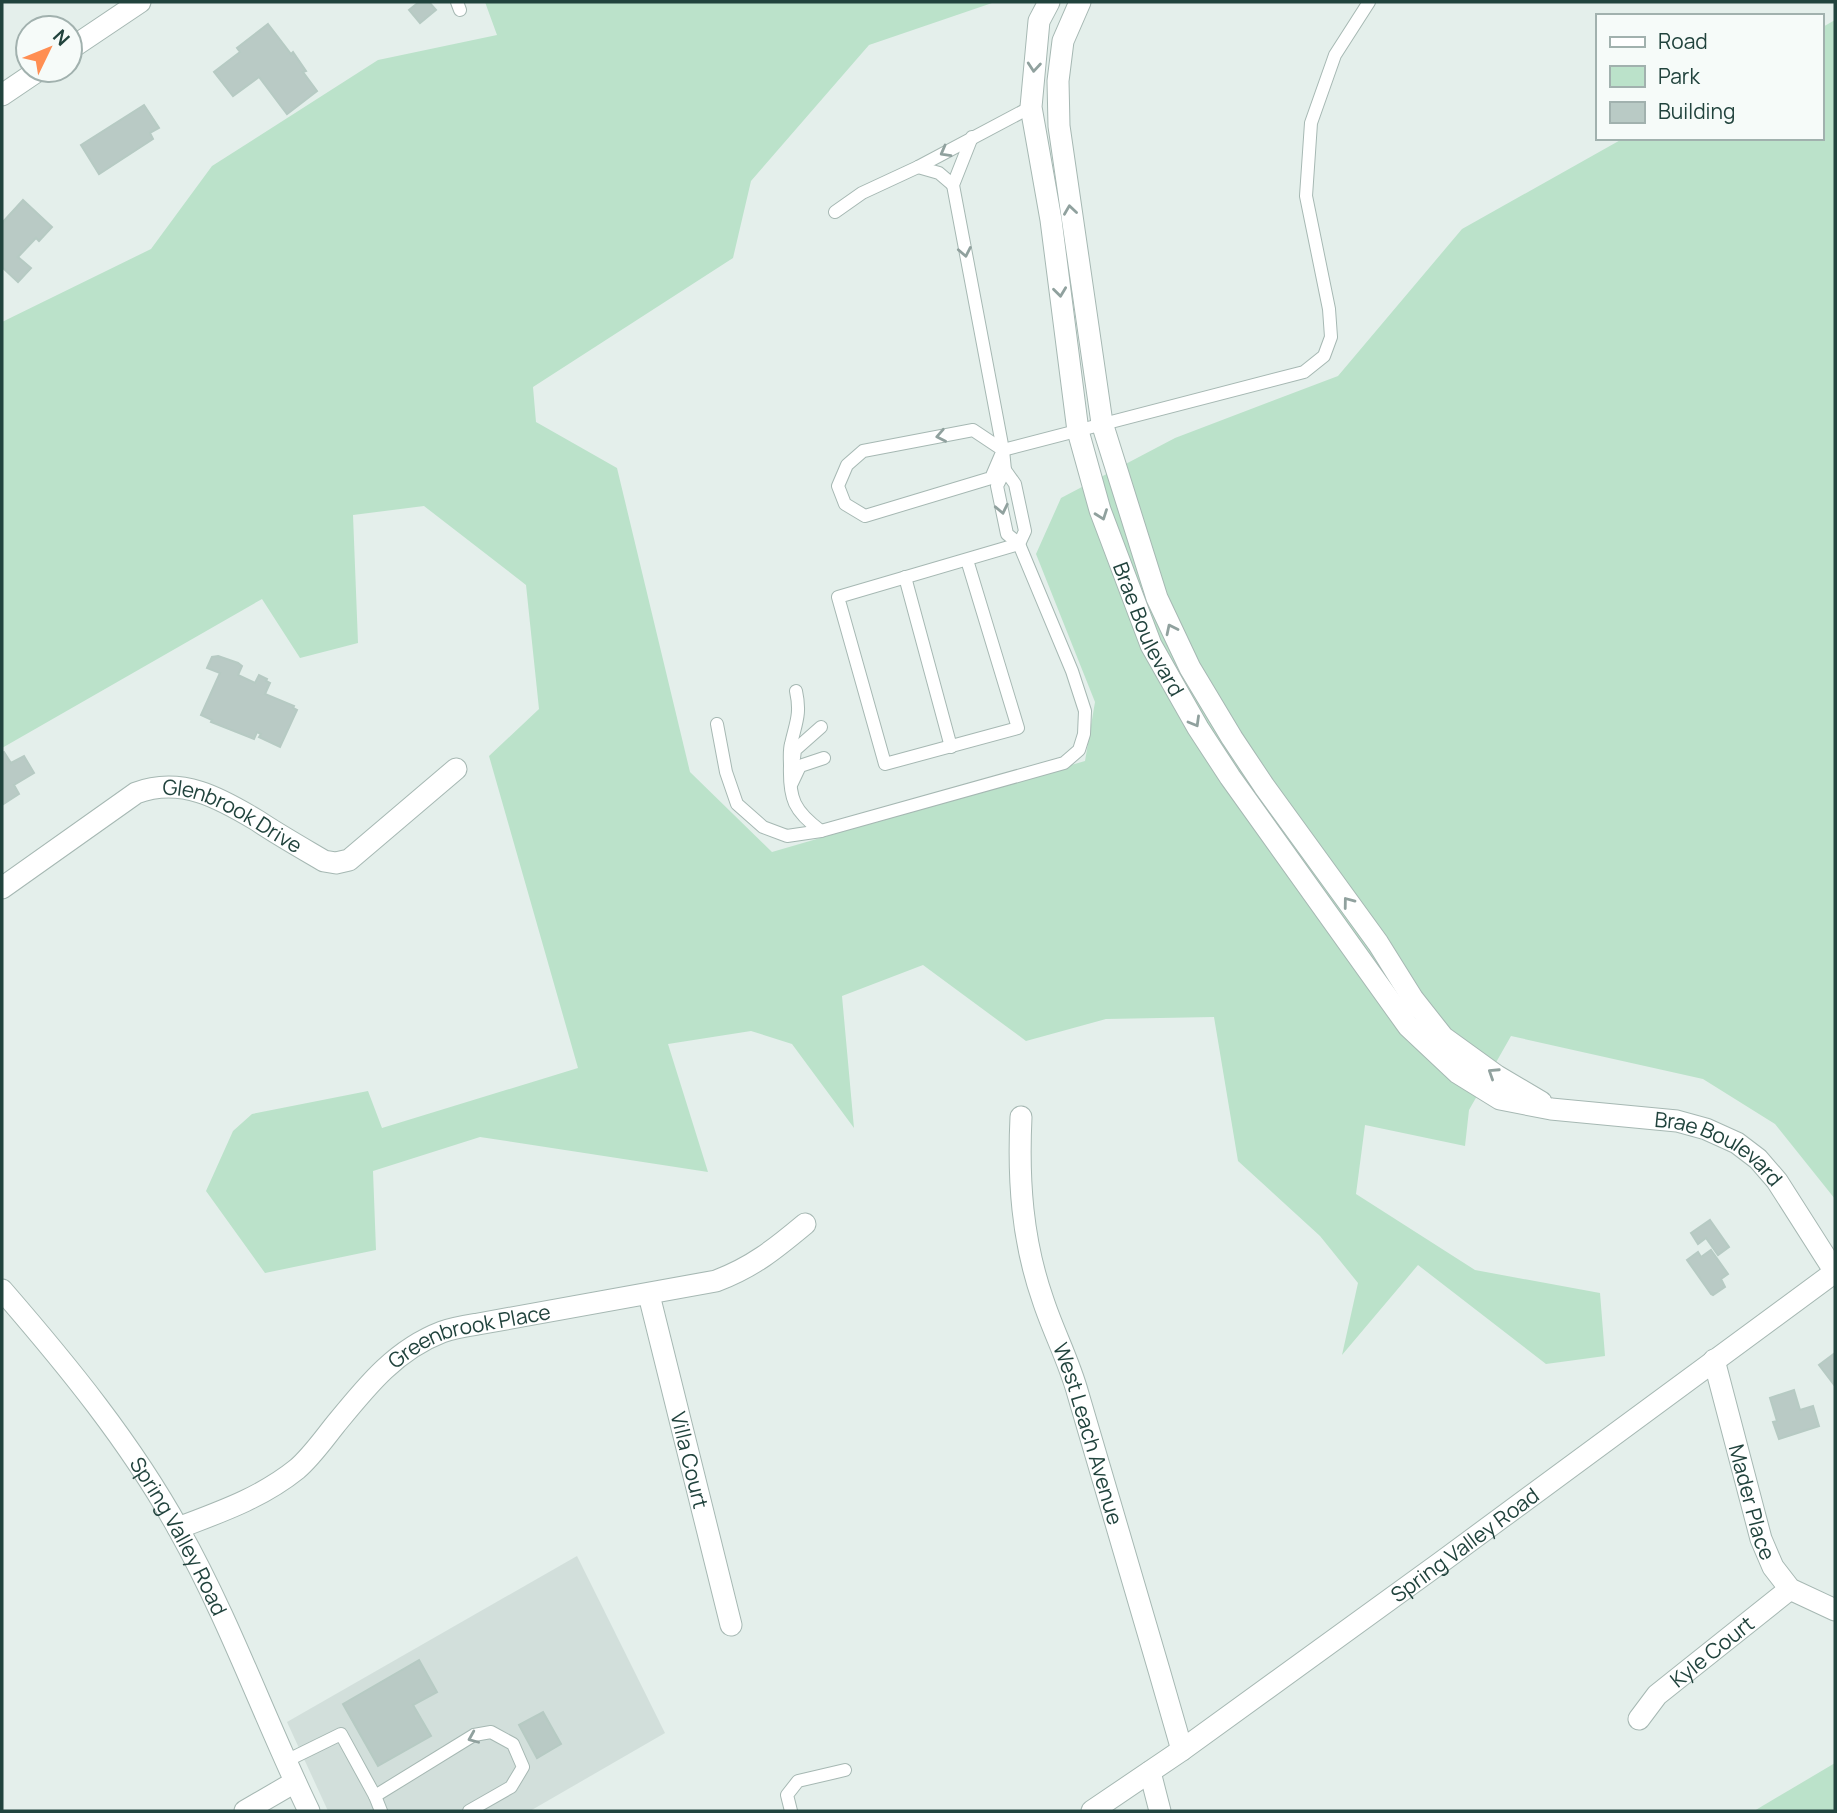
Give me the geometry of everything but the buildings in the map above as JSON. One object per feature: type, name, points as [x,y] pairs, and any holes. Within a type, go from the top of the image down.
[{"type":"street","points":[[84,40],[140,2]]},
{"type":"street","name":"Brae Boulevard","points":[[1049,2],[1040,21],[1031,107],[1051,220],[1077,431],[1100,510],[1151,645],[1198,728],[1408,1026],[1458,1073],[1500,1099],[1551,1109],[1677,1121],[1706,1129],[1737,1143],[1758,1159],[1777,1181],[1835,1272]]},
{"type":"street","name":"Brae Boulevard","points":[[1080,2],[1063,41],[1058,81],[1059,126],[1102,423],[1157,598],[1190,668],[1231,738],[1314,858],[1378,943],[1412,999],[1443,1037],[1497,1076],[1551,1109]]},
{"type":"street","points":[[2,95],[18,84]]},
{"type":"street","name":"Glenbrook Drive","points":[[2,888],[136,793],[168,786],[191,789],[218,798],[324,861],[337,863],[354,857],[456,769]]},
{"type":"street","name":"West Leach Avenue","points":[[1021,1117],[1020,1177],[1023,1219],[1031,1260],[1043,1300],[1074,1380],[1182,1750]]},
{"type":"street","name":"Greenbrook Place","points":[[178,1528],[244,1503],[276,1485],[299,1467],[368,1385],[414,1345],[444,1332],[478,1324],[716,1282],[744,1270],[768,1255],[805,1224]]},
{"type":"street","name":"Spring Valley Road","points":[[1091,1811],[1182,1750],[1835,1272]]},
{"type":"street","name":"Spring Valley Road","points":[[2,1290],[78,1379],[178,1528],[236,1643],[309,1811]]},
{"type":"street","name":"Villa Court","points":[[649,1295],[731,1625]]},
{"type":"street","name":"Mader Place","points":[[1714,1360],[1760,1539],[1773,1567],[1790,1590]]},
{"type":"street","points":[[1790,1590],[1835,1610]]},
{"type":"street","name":"Kyle Court","points":[[1639,1719],[1657,1695],[1790,1590]]},
{"type":"street","points":[[1150,1772],[1160,1811]]},
{"type":"street","points":[[245,1811],[295,1782]]},
{"type":"lane","points":[[1003,450],[991,478],[865,516],[845,504],[838,485],[847,465],[863,452],[973,430],[1003,450],[1304,372],[1324,356],[1331,337],[1329,309],[1306,196],[1311,123],[1335,55],[1369,2]]},
{"type":"lane","points":[[835,212],[862,193],[918,167],[1031,107]]},
{"type":"lane","points":[[967,560],[1018,728],[885,764],[838,597],[1018,544],[1025,531],[1015,484],[1005,470],[953,185],[972,137]]},
{"type":"lane","points":[[918,167],[939,173],[953,185]]},
{"type":"lane","points":[[717,724],[726,772],[737,804],[763,827],[787,836],[821,831],[1064,763],[1079,750],[1084,734],[1085,710],[1072,671],[1018,544]]},
{"type":"lane","points":[[905,577],[951,747]]},
{"type":"lane","points":[[796,691],[798,724],[790,746],[789,790],[804,818],[821,831]]},
{"type":"lane","points":[[789,790],[795,750],[821,727]]},
{"type":"lane","points":[[789,790],[800,766],[824,758]]},
{"type":"lane","points":[[374,1796],[474,1735],[491,1732],[513,1744],[523,1768],[511,1787],[469,1811]]},
{"type":"lane","points":[[286,1761],[341,1734],[381,1811]]},
{"type":"lane","points":[[790,1811],[787,1795],[799,1781],[845,1770]]},
{"type":"shaded area","points":[[577,1556],[665,1733],[530,1811],[328,1811],[287,1722]]},
{"type":"green space","points":[[485,2],[995,2],[869,45],[751,181],[733,258],[533,387],[536,422],[617,468],[690,772],[772,852],[1085,761],[1095,702],[1036,554],[1061,498],[1175,438],[1338,376],[1462,229],[1620,140],[1823,140],[1823,27],[1835,20],[1835,1199],[1775,1124],[1703,1079],[1511,1036],[1469,1110],[1465,1146],[1365,1125],[1356,1194],[1475,1270],[1600,1293],[1605,1356],[1546,1364],[1418,1265],[1342,1355],[1358,1283],[1320,1236],[1238,1161],[1214,1017],[1106,1019],[1026,1041],[923,965],[842,996],[854,1128],[792,1044],[751,1031],[668,1044],[708,1172],[480,1137],[373,1171],[376,1250],[265,1273],[206,1191],[233,1131],[252,1114],[368,1091],[382,1128],[578,1068],[489,756],[539,709],[526,585],[424,506],[353,515],[358,643],[300,658],[262,599],[2,748],[2,322],[151,249],[212,166],[378,60],[497,35]]},
{"type":"green space","points":[[1835,1763],[1835,1811],[1754,1811]]}]
